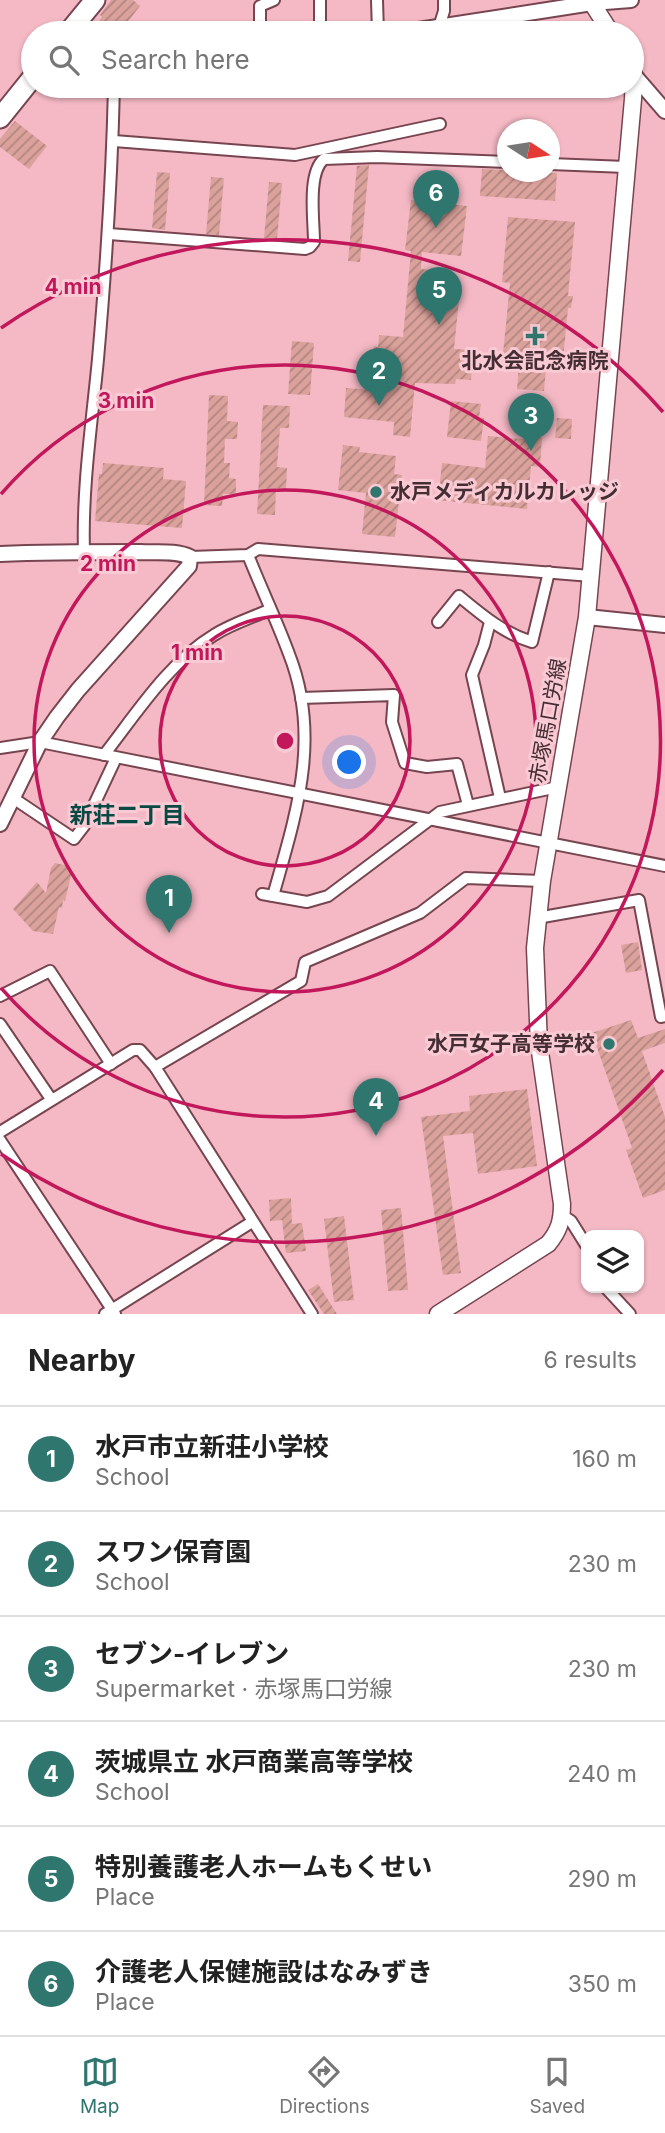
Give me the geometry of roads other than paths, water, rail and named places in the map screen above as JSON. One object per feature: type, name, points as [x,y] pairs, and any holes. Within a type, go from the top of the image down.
[{"type":"highway","points":[[80,21],[95,0]]},
{"type":"highway","points":[[0,118],[21,92]]},
{"type":"main road","points":[[591,1],[604,21]]},
{"type":"main road","name":"赤塚馬口労線","points":[[562,1215],[539,1045],[535,982],[537,918],[587,617],[631,98]]},
{"type":"main road","points":[[438,1314],[548,1244],[557,1233],[562,1215]]},
{"type":"street","points":[[260,21],[260,6],[275,0]]},
{"type":"street","points":[[320,0],[320,21]]},
{"type":"street","points":[[377,0],[378,21]]},
{"type":"street","points":[[441,21],[444,0]]},
{"type":"street","points":[[474,21],[591,1],[631,0]]},
{"type":"street","points":[[644,85],[665,111]]},
{"type":"street","points":[[83,551],[109,234],[114,98]]},
{"type":"street","points":[[114,141],[295,155],[440,124]]},
{"type":"street","points":[[109,234],[305,249],[314,242],[314,176],[319,163],[324,159],[377,157],[497,162]]},
{"type":"street","points":[[560,164],[626,167]]},
{"type":"street","points":[[0,554],[83,551],[170,553],[190,557],[247,555],[258,549],[591,576]]},
{"type":"street","points":[[247,555],[290,656],[301,698],[305,757],[301,793],[268,895],[307,902],[328,896],[440,812],[558,787]]},
{"type":"street","points":[[0,824],[40,742],[78,690],[189,566],[190,557]]},
{"type":"street","points":[[438,622],[458,596],[490,622],[532,642],[549,572]]},
{"type":"street","points":[[13,798],[74,839],[83,826],[110,757],[171,672],[214,635],[269,610]]},
{"type":"street","points":[[587,617],[665,625]]},
{"type":"street","points":[[490,622],[472,675],[500,798]]},
{"type":"street","points":[[301,698],[394,695],[392,722],[405,763],[427,767],[457,764],[468,805]]},
{"type":"street","points":[[0,748],[40,742],[665,866]]},
{"type":"street","points":[[155,1067],[301,981],[306,962],[420,913],[466,878],[542,881]]},
{"type":"street","points":[[537,918],[639,901],[661,1017],[665,1016]]},
{"type":"street","points":[[0,996],[50,971],[110,1064]]},
{"type":"street","points":[[0,1024],[51,1099]]},
{"type":"street","points":[[0,1132],[133,1050],[140,1050],[155,1067],[312,1314]]},
{"type":"street","points":[[0,1140],[111,1312],[253,1222]]},
{"type":"street","points":[[562,1215],[571,1221],[581,1237]]},
{"type":"street","points":[[611,1293],[630,1314]]},
{"type":"place","name":"介護老人保健施設はなみずき","points":[[436,228]]},
{"type":"place","name":"特別養護老人ホームもくせい","points":[[439,325]]},
{"type":"place","name":"北水会記念病院","points":[[535,336]]},
{"type":"place","name":"スワン保育園","points":[[379,406]]},
{"type":"place","name":"セブン-イレブン","points":[[531,451]]},
{"type":"place","name":"水戸メディカルカレッジ","points":[[376,492]]},
{"type":"place","name":"水戸市立新荘小学校","points":[[169,933]]},
{"type":"place","name":"水戸女子高等学校","points":[[609,1044]]},
{"type":"place","name":"茨城県立 水戸商業高等学校","points":[[376,1136]]},
{"type":"district","name":"新荘二丁目","points":[[127,815]]}]
